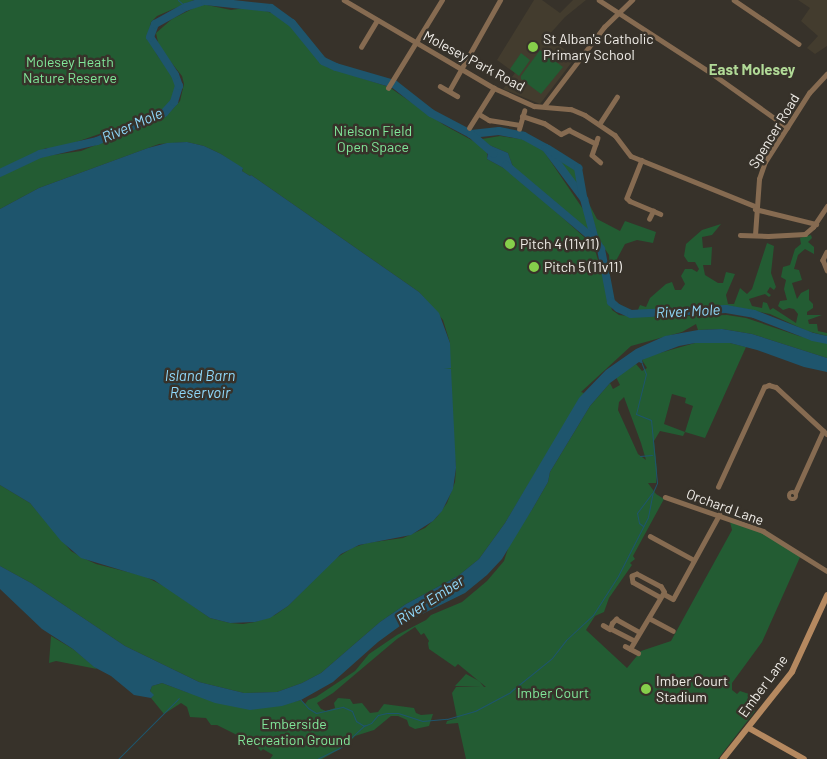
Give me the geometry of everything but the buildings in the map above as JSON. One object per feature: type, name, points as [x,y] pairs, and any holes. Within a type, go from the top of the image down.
[{"type":"main road","name":"Ember Lane","points":[[723,759],[792,672],[827,596]]},
{"type":"main road","points":[[749,728],[804,759]]},
{"type":"street","name":"Molesey Park Road","points":[[344,0],[494,88],[534,106],[571,109],[600,124],[616,135],[627,152],[642,160],[755,208],[816,224]]},
{"type":"street","points":[[389,88],[442,0]]},
{"type":"street","points":[[449,92],[500,0]]},
{"type":"street","points":[[599,0],[710,72],[787,127]]},
{"type":"street","points":[[544,106],[554,91],[619,12],[632,0]]},
{"type":"street","points":[[734,0],[799,44]]},
{"type":"street","points":[[361,48],[377,20]]},
{"type":"street","name":"Spencer Road","points":[[755,235],[755,208],[759,179],[765,162],[816,85],[827,74]]},
{"type":"street","points":[[440,86],[457,96]]},
{"type":"street","points":[[469,128],[494,88]]},
{"type":"street","points":[[600,124],[617,97]]},
{"type":"street","points":[[479,114],[489,120],[519,127],[523,113],[561,134],[569,130],[596,144]]},
{"type":"street","points":[[598,138],[592,155],[600,162]]},
{"type":"street","points":[[642,160],[627,198],[630,202],[660,214]]},
{"type":"street","points":[[740,235],[803,234],[816,224],[827,206]]},
{"type":"street","points":[[650,219],[653,211]]},
{"type":"street","points":[[827,252],[823,260],[827,270]]},
{"type":"street","points":[[718,487],[764,387],[769,385],[776,387],[825,433],[795,493]]},
{"type":"street","name":"Orchard Lane","points":[[665,497],[763,531],[827,571]]},
{"type":"street","points":[[638,653],[628,647],[634,641],[662,596],[661,587],[638,574],[632,576],[633,582],[662,596],[673,599],[719,515]]},
{"type":"street","points":[[650,536],[694,560]]},
{"type":"street","points":[[610,616],[639,632]]},
{"type":"street","points":[[649,618],[673,631]]},
{"type":"street","points":[[610,629],[616,619]]},
{"type":"street","points":[[603,625],[634,641]]},
{"type":"street","points":[[791,752],[791,759]]},
{"type":"shaded area","name":"St Alban's Catholic Primary School","points":[[534,0],[542,0],[560,13],[573,0],[586,0],[565,17],[548,36],[575,58],[540,104],[503,89],[515,73],[497,60]]},
{"type":"shaded area","points":[[798,0],[827,0],[827,46],[815,54],[807,48],[818,36],[801,21],[810,8]]},
{"type":"green space","name":"Molesey Heath Nature Reserve","points":[[0,0],[194,0],[157,16],[151,22],[148,36],[157,55],[172,75],[177,89],[173,100],[163,109],[128,124],[59,148],[46,148],[0,171]]},
{"type":"green space","name":"Nielson Field Open Space","points":[[202,4],[231,10],[259,9],[278,15],[302,37],[314,55],[327,67],[389,87],[444,125],[477,143],[487,151],[487,159],[513,173],[594,246],[612,310],[619,315],[637,317],[727,315],[746,318],[799,336],[827,342],[827,358],[752,334],[722,329],[698,330],[696,324],[682,332],[631,346],[581,392],[584,393],[505,523],[479,559],[458,576],[406,604],[380,622],[321,673],[302,683],[277,692],[244,693],[199,682],[125,646],[31,583],[0,566],[0,485],[30,503],[71,551],[81,557],[96,564],[144,576],[166,587],[210,618],[243,624],[275,615],[288,606],[333,560],[352,548],[367,543],[403,538],[425,528],[437,517],[447,503],[455,482],[456,468],[446,370],[444,369],[450,343],[443,320],[419,292],[251,175],[242,171],[243,169],[221,154],[204,146],[187,142],[159,144],[39,188],[0,209],[0,177],[11,169],[39,157],[81,151],[153,122],[172,110],[180,101],[184,84],[182,76],[159,47],[156,33],[172,19]]},
{"type":"green space","points":[[540,50],[563,67],[541,94],[521,79],[521,76]]},
{"type":"green space","points":[[521,53],[530,60],[519,76],[510,69]]},
{"type":"green space","points":[[500,136],[528,140],[543,150],[587,215],[590,234],[514,170],[508,153],[489,145],[482,139]]},
{"type":"green space","points":[[553,154],[575,169],[580,192]]},
{"type":"green space","points":[[588,202],[597,219],[620,231],[625,221],[656,232],[653,243],[637,240],[625,244],[610,272],[609,255],[599,240]]},
{"type":"green space","points":[[721,224],[712,235],[702,237],[703,248],[712,247],[711,265],[703,265],[705,275],[718,283],[723,283],[726,272],[735,274],[726,295],[728,304],[734,304],[740,288],[747,294],[752,289],[767,243],[774,246],[771,273],[776,287],[774,290],[770,287],[767,292],[771,295],[769,297],[765,294],[749,299],[752,306],[762,308],[763,302],[767,303],[770,310],[773,308],[796,323],[798,314],[794,309],[783,310],[778,306],[780,301],[787,300],[784,289],[786,280],[781,277],[783,267],[790,265],[795,249],[801,244],[800,238],[811,235],[812,238],[808,242],[814,247],[814,254],[805,249],[798,255],[794,269],[799,270],[802,280],[792,283],[797,299],[801,293],[809,289],[809,300],[813,304],[813,308],[807,312],[807,315],[822,315],[808,320],[809,324],[817,324],[818,331],[827,333],[827,336],[807,331],[770,314],[730,306],[637,312],[640,305],[646,307],[650,298],[666,284],[672,282],[675,290],[681,290],[685,284],[681,276],[685,269],[692,269],[697,272],[699,269],[695,262],[688,262],[684,256],[686,244],[702,230]]},
{"type":"green space","name":"Imber Court","points":[[695,343],[730,343],[746,347],[705,438],[685,432],[683,436],[660,431],[654,441],[657,470],[656,483],[648,483],[656,494],[664,499],[633,556],[635,559],[630,563],[632,565],[609,598],[604,612],[595,616],[586,630],[627,668],[641,651],[671,641],[732,530],[730,522],[763,531],[801,555],[762,642],[732,683],[732,690],[737,694],[740,691],[749,694],[746,704],[755,711],[718,759],[466,759],[458,723],[446,724],[447,721],[457,718],[452,693],[456,687],[481,687],[455,686],[466,674],[478,681],[458,664],[455,667],[429,649],[429,641],[424,633],[421,635],[415,627],[397,639],[333,693],[317,703],[321,709],[326,711],[335,708],[334,703],[338,698],[350,699],[353,704],[362,703],[370,713],[378,712],[384,704],[414,708],[416,713],[421,715],[433,714],[429,726],[415,729],[409,726],[407,720],[398,716],[391,716],[374,730],[355,736],[347,745],[322,759],[270,759],[273,755],[263,749],[261,751],[253,743],[217,725],[211,725],[206,718],[190,717],[187,707],[181,703],[164,714],[151,698],[153,695],[150,691],[152,686],[162,683],[189,693],[293,702],[301,700],[305,704],[308,700],[316,697],[355,671],[369,654],[397,635],[426,620],[431,615],[462,602],[487,581],[504,561],[510,542],[533,508],[548,482],[550,472],[590,406],[610,383],[613,389],[620,385],[616,377],[636,364],[642,371],[647,368],[642,360],[649,356]],"holes":[[[672,394],[686,398],[685,403],[693,406],[685,432],[664,424]],[[624,397],[641,443],[646,460],[638,454],[618,410],[619,402]]]},
{"type":"green space","points":[[51,636],[73,649],[97,669],[56,661],[49,663]]},
{"type":"water","name":"Island Barn Reservoir","points":[[187,142],[204,146],[243,168],[242,171],[251,175],[419,292],[439,313],[450,343],[451,368],[444,369],[451,369],[456,468],[453,489],[442,511],[433,521],[411,535],[359,545],[341,554],[288,606],[270,618],[255,622],[230,623],[210,618],[154,580],[81,558],[61,541],[30,503],[0,485],[0,209],[39,188],[148,148],[167,143]]},
{"type":"water","points":[[489,145],[508,153],[514,170],[513,173],[487,159]]},
{"type":"water","name":"River Ember","points":[[722,329],[752,334],[827,358],[827,372],[804,367],[757,350],[730,343],[695,343],[679,346],[642,360],[643,364],[639,362],[610,383],[590,406],[550,472],[548,482],[502,559],[487,575],[465,593],[404,623],[378,642],[333,682],[301,700],[282,706],[250,710],[215,703],[162,683],[152,686],[150,691],[154,695],[151,698],[134,695],[111,676],[94,667],[73,649],[42,629],[0,589],[0,566],[31,583],[125,646],[199,682],[244,693],[277,692],[302,683],[321,673],[380,622],[406,604],[458,576],[479,559],[505,523],[579,398],[606,370],[636,349],[665,336],[698,330]]},
{"type":"waterway","points":[[178,0],[186,7]]},
{"type":"waterway","name":"River Mole","points":[[0,173],[40,154],[97,141],[164,113],[174,102],[179,86],[175,75],[150,37],[155,24],[186,7],[205,1],[271,8],[292,23],[323,61],[336,67],[394,84],[431,113],[471,134],[494,154]]},
{"type":"waterway","name":"River Mole","points":[[471,134],[499,131],[524,136],[546,148],[584,199],[595,240]]},
{"type":"waterway","points":[[548,149],[578,168],[583,197]]},
{"type":"waterway","name":"River Mole","points":[[506,165],[595,240],[601,249],[611,302],[618,308],[631,314],[726,309],[754,314],[813,337],[827,340]]},
{"type":"waterway","points":[[300,699],[308,708],[316,713],[343,707],[352,711],[356,721],[364,726],[371,723],[378,715],[387,713],[398,713],[422,721],[447,719],[475,711],[510,692],[552,658],[566,640],[593,615],[618,576],[648,517],[653,492],[657,483],[651,420],[636,414],[646,374],[642,364]]},
{"type":"waterway","points":[[640,456],[652,455]]},
{"type":"waterway","points":[[643,526],[639,523],[637,513],[652,493]]},
{"type":"waterway","points":[[118,759],[179,698]]},
{"type":"waterway","points":[[317,759],[340,748],[365,725]]},
{"type":"place","name":"St Alban's Catholic Primary School","points":[[533,47]]},
{"type":"place","name":"Pitch 4 (11v11)","points":[[510,244]]},
{"type":"place","name":"Pitch 5 (11v11)","points":[[534,267]]},
{"type":"place","name":"Imber Court Stadium","points":[[646,689]]},
{"type":"district","name":"East Molesey","points":[[752,70]]},
{"type":"park label","name":"Emberside Recreation Ground","points":[[294,732]]}]
